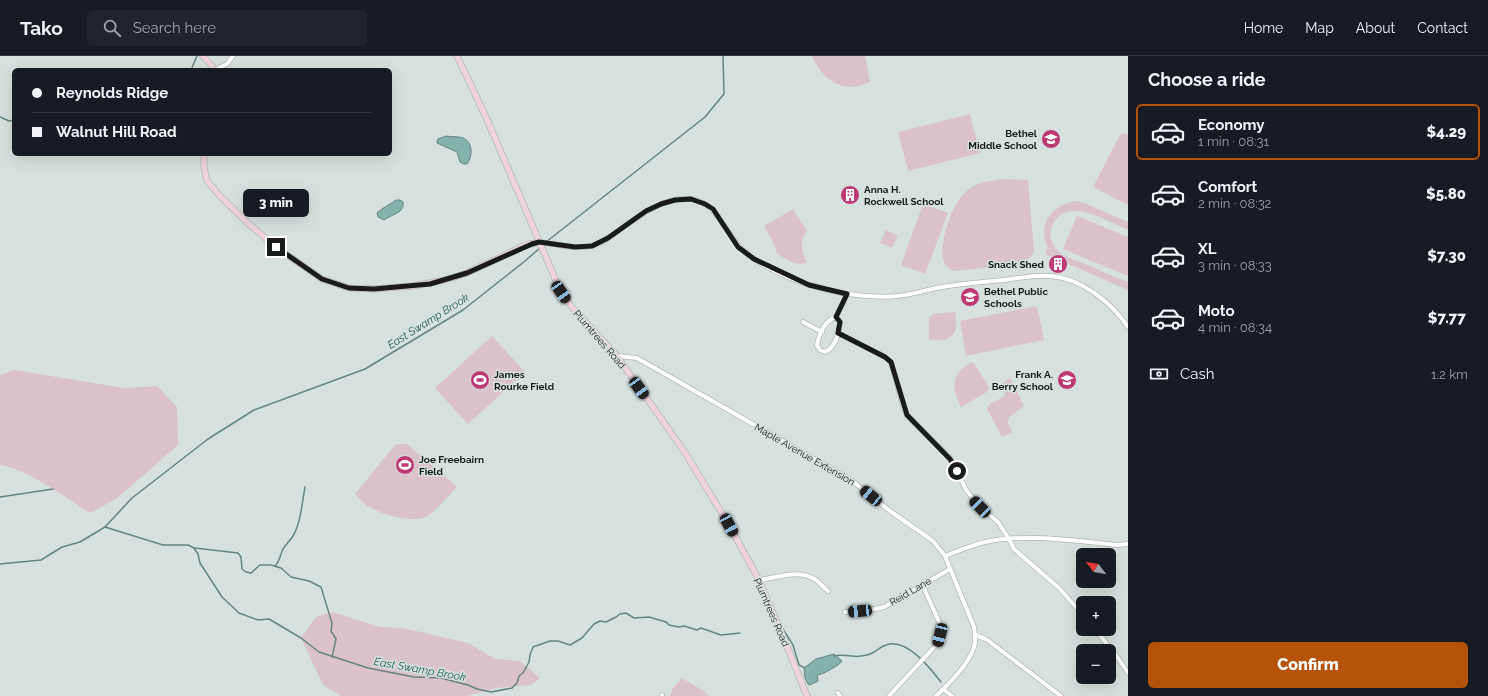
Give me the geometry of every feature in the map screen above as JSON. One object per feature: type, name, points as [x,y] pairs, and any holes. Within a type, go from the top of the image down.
[{"type":"main road","points":[[203,56],[213,68]]},
{"type":"main road","name":"Plumtrees Road","points":[[457,56],[486,117],[558,286],[567,301],[617,356],[684,451],[729,525],[758,580],[806,696]]},
{"type":"main road","points":[[204,156],[204,167],[207,181],[249,224],[276,247],[322,279],[349,288],[374,289],[412,286],[445,280],[467,273],[526,245],[539,242]]},
{"type":"street","points":[[219,68],[227,64],[233,56]]},
{"type":"street","points":[[539,242],[575,247],[592,246],[608,238],[646,211],[661,204],[675,200],[691,199],[705,204],[713,209],[738,247],[754,259],[809,285],[847,294],[879,297],[898,296],[970,283],[1050,276],[1068,280],[1090,290],[1113,309],[1128,327]]},
{"type":"street","points":[[836,317],[840,322],[838,333],[830,350],[825,352],[820,350],[817,345],[826,323],[832,318],[836,317],[847,294]]},
{"type":"street","points":[[803,322],[822,332]]},
{"type":"street","points":[[838,333],[885,357],[891,362],[907,415],[950,459],[966,490],[971,497],[998,522],[1014,550],[1059,588],[1076,607]]},
{"type":"street","name":"Maple Avenue Extension","points":[[617,356],[637,358],[851,480],[890,511],[933,541],[945,556],[971,620],[975,635],[975,644],[970,656],[944,689],[936,696]]},
{"type":"street","points":[[945,556],[985,542],[1009,539],[1037,538],[1117,545],[1128,544]]},
{"type":"street","name":"Reid Lane","points":[[845,612],[884,607],[950,569]]},
{"type":"street","points":[[758,580],[793,574],[805,575],[816,580],[828,591]]},
{"type":"street","points":[[889,696],[927,657],[937,644],[940,635],[940,624],[922,584]]},
{"type":"street","points":[[975,635],[986,639],[1061,696]]},
{"type":"street","points":[[1101,636],[1128,673]]},
{"type":"street","points":[[944,689],[952,696]]},
{"type":"shaded area","points":[[812,56],[865,56],[870,82],[851,87],[835,83],[822,73]]},
{"type":"shaded area","points":[[970,114],[980,153],[908,171],[898,132]]},
{"type":"shaded area","points":[[1124,133],[1128,135],[1128,205],[1095,188],[1094,185],[1120,135]]},
{"type":"shaded area","points":[[1007,179],[1028,180],[1034,252],[1025,264],[953,271],[944,263],[943,250],[949,219],[959,200],[965,192],[980,183]]},
{"type":"shaded area","points":[[1075,201],[1084,203],[1128,222],[1128,230],[1097,216],[1086,213],[1075,211],[1065,213],[1057,218],[1050,232],[1054,246],[1058,251],[1067,257],[1128,282],[1128,290],[1045,254],[1048,248],[1044,231],[1048,217],[1059,207],[1066,203]]},
{"type":"shaded area","points":[[923,204],[948,213],[925,274],[901,265]]},
{"type":"shaded area","points":[[793,209],[807,231],[804,235],[802,247],[807,263],[803,264],[795,263],[777,254],[774,244],[764,226]]},
{"type":"shaded area","points":[[1077,216],[1128,237],[1128,276],[1063,249]]},
{"type":"shaded area","points":[[886,230],[898,236],[892,248],[880,243]]},
{"type":"shaded area","points":[[1037,306],[1044,340],[966,356],[960,321]]},
{"type":"shaded area","points":[[955,312],[956,326],[952,335],[943,340],[929,340],[929,318],[933,314]]},
{"type":"shaded area","name":"James Rourke Field","points":[[492,336],[525,372],[468,424],[435,388]]},
{"type":"shaded area","points":[[973,362],[989,387],[987,392],[961,407],[955,393],[955,380],[961,370]]},
{"type":"shaded area","points":[[14,370],[124,388],[157,386],[177,407],[178,445],[116,499],[90,513],[35,478],[23,472],[0,465],[0,375]]},
{"type":"shaded area","points":[[1010,378],[1024,406],[1009,417],[1008,422],[1012,432],[1002,437],[987,409],[990,404],[1005,396],[1003,383]]},
{"type":"shaded area","name":"Joe Freebairn Field","points":[[396,444],[407,444],[457,487],[436,509],[423,518],[409,519],[386,514],[366,505],[355,494]]},
{"type":"shaded area","points":[[332,612],[380,627],[403,628],[468,643],[495,659],[520,661],[540,678],[531,685],[497,688],[466,696],[341,696],[323,685],[301,638],[316,617]]},
{"type":"shaded area","points":[[682,678],[704,691],[709,696],[670,696],[673,688]]},
{"type":"water","points":[[446,136],[461,137],[469,143],[471,153],[467,164],[460,162],[457,152],[437,143],[438,139]]},
{"type":"water","points":[[396,200],[403,202],[402,209],[400,211],[384,220],[378,217],[377,213]]},
{"type":"water","points":[[834,654],[842,661],[841,663],[827,672],[817,675],[818,681],[810,685],[808,684],[805,678],[804,668],[816,659]]},
{"type":"waterway","points":[[192,68],[197,56]]},
{"type":"waterway","name":"East Swamp Brook","points":[[546,242],[705,117],[724,94],[723,56]]},
{"type":"waterway","points":[[0,117],[9,121],[12,120]]},
{"type":"waterway","name":"East Swamp Brook","points":[[0,564],[41,560],[62,547],[80,542],[105,527],[132,498],[208,439],[254,410],[365,369],[463,310],[540,248]]},
{"type":"waterway","points":[[275,566],[283,549],[296,531],[305,487]]},
{"type":"waterway","points":[[0,497],[53,489]]},
{"type":"waterway","name":"East Swamp Brook","points":[[105,527],[163,545],[188,545],[194,548],[198,554],[200,563],[222,597],[239,613],[258,620],[269,619],[301,638],[319,652],[368,668],[414,677],[441,678],[491,692],[512,688],[517,683],[519,676],[523,673],[529,662],[533,647],[550,641],[558,641],[570,645],[582,638],[594,624],[600,621],[606,622],[620,614],[626,613],[634,618],[649,617],[666,622],[669,625],[679,627],[684,626],[697,630],[701,628],[721,635],[740,633]]},
{"type":"waterway","points":[[195,548],[238,553],[241,557],[242,569],[246,572],[251,573],[260,565],[271,565],[281,568],[291,577],[309,581],[321,587],[332,623],[331,631],[336,639],[332,657]]},
{"type":"waterway","name":"East Swamp Brook","points":[[781,626],[793,645],[799,665],[805,668]]},
{"type":"waterway","name":"East Swamp Brook","points":[[834,656],[862,656],[873,653],[886,645],[901,645],[917,655],[941,682]]},
{"type":"place","name":"Bethel Middle School","points":[[1051,139]]},
{"type":"place","name":"Anna H. Rockwell School","points":[[850,195]]},
{"type":"place","name":"Snack Shed","points":[[1058,264]]},
{"type":"place","name":"Bethel Public Schools","points":[[970,297]]},
{"type":"place","name":"James Rourke Field","points":[[480,380]]},
{"type":"place","name":"Frank A. Berry School","points":[[1067,380]]},
{"type":"place","name":"Joe Freebairn Field","points":[[405,465]]},
{"type":"route","points":[[276,247],[322,279],[349,288],[374,289],[412,286],[430,284],[467,273],[526,245],[539,242],[575,247],[592,246],[608,238],[646,211],[661,204],[684,199],[699,201],[713,209],[738,247],[754,259],[809,285],[847,294],[836,317],[840,322],[838,333],[885,357],[891,362],[907,415],[950,459],[957,471]]}]
